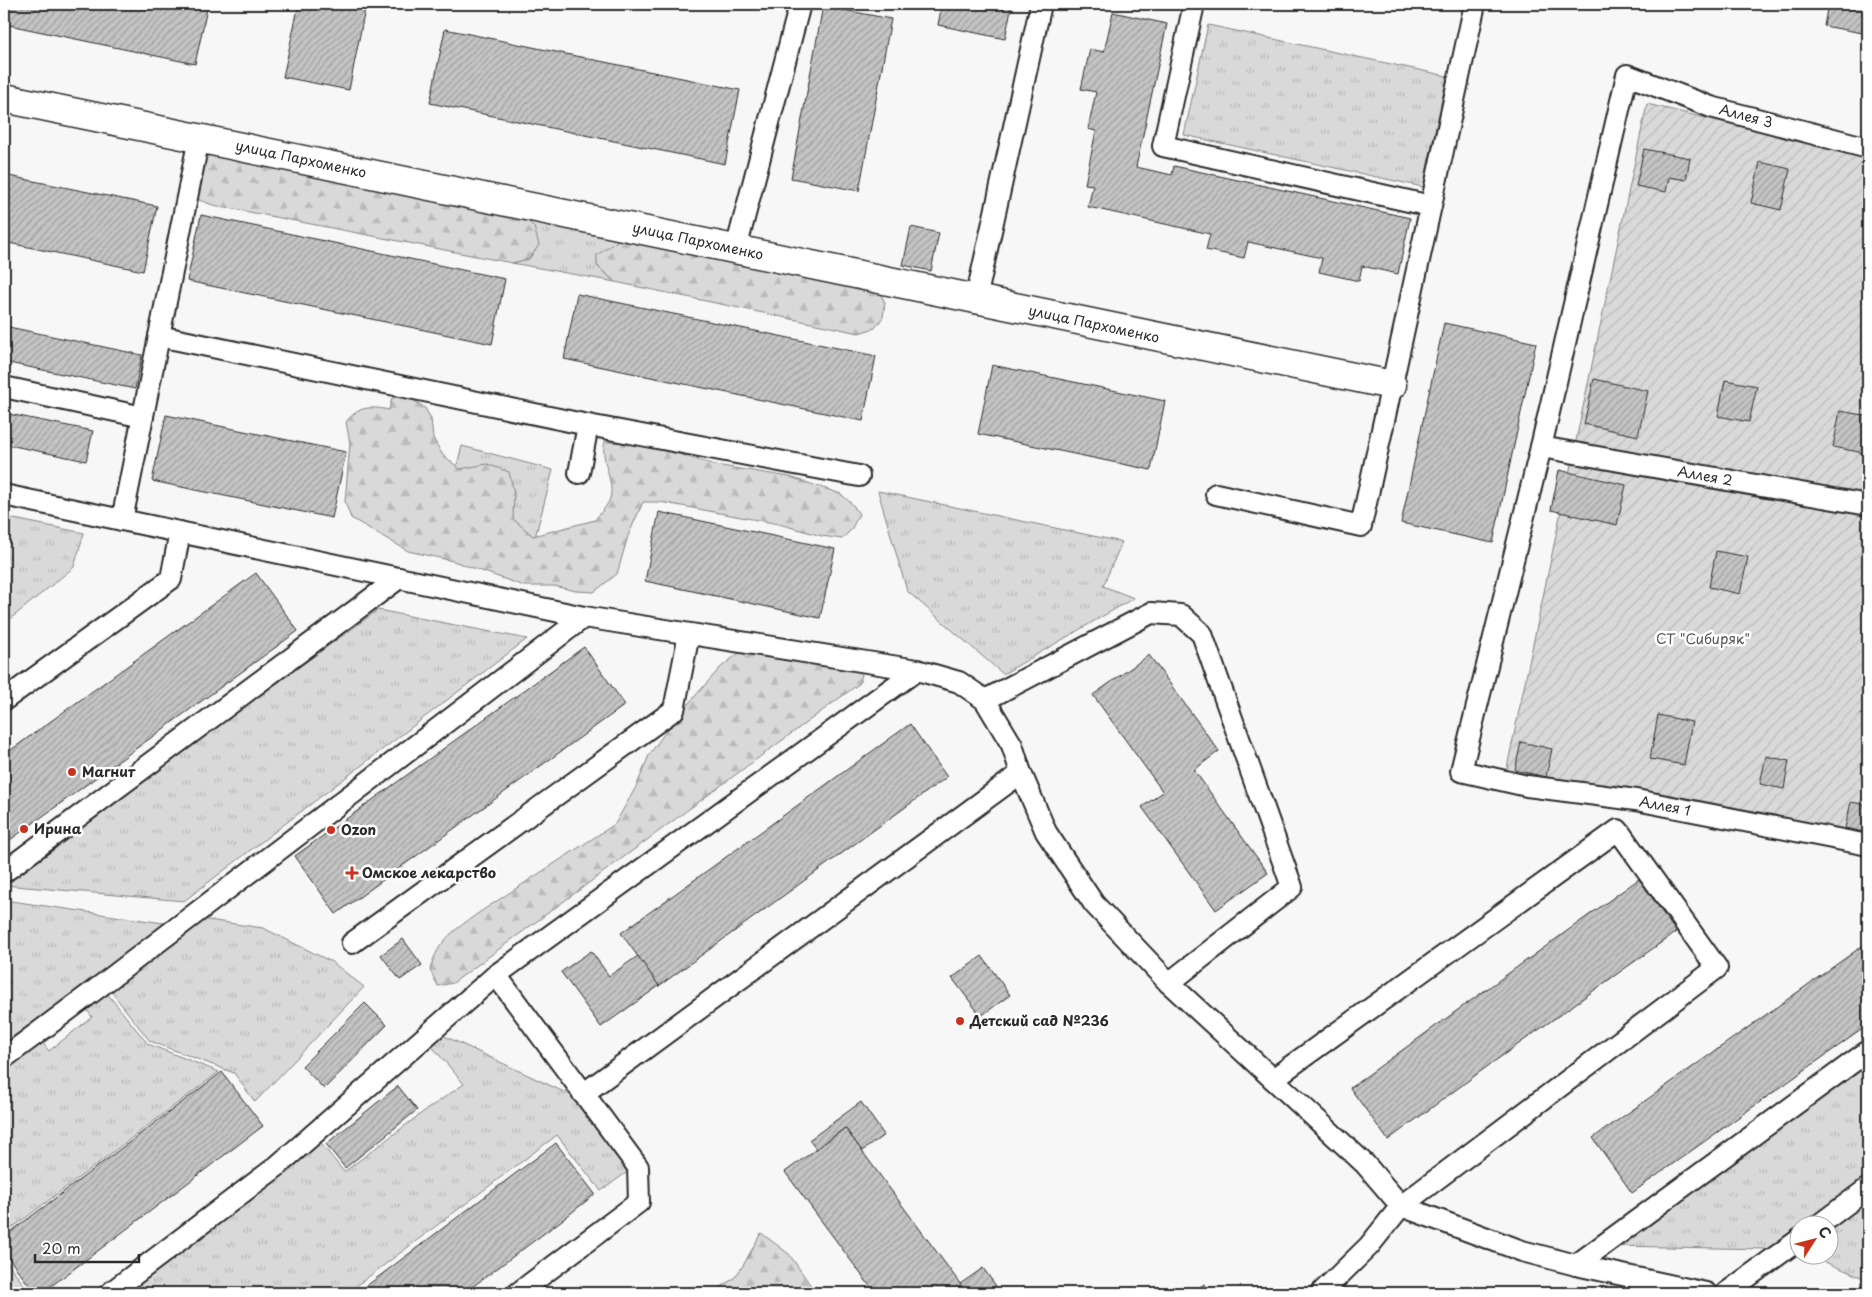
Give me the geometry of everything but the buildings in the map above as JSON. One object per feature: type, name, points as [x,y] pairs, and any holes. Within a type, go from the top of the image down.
[{"type":"street","name":"улица Пархоменко","points":[[4,98],[1392,385]]},
{"type":"lane","points":[[736,249],[800,4]]},
{"type":"lane","points":[[976,299],[1041,4]]},
{"type":"lane","points":[[1194,4],[1163,146],[1431,206]]},
{"type":"lane","points":[[1216,494],[1361,526],[1475,4]]},
{"type":"lane","name":"Аллея 3","points":[[1541,447],[1627,75],[1711,107],[1868,148]]},
{"type":"lane","points":[[122,520],[199,138]]},
{"type":"lane","points":[[159,336],[588,426],[859,476]]},
{"type":"lane","points":[[4,387],[143,417]]},
{"type":"lane","points":[[578,473],[588,426]]},
{"type":"lane","name":"Аллея 2","points":[[1541,447],[1868,505]]},
{"type":"lane","name":"Аллея 1","points":[[1541,447],[1461,771],[1527,786],[1636,800],[1868,845]]},
{"type":"lane","points":[[4,494],[584,617],[917,670],[959,682],[985,700],[1012,745],[1021,773],[1046,832],[1094,904],[1168,984],[1365,1164],[1401,1206],[1522,1251],[1576,1265],[1706,1293]]},
{"type":"lane","points":[[4,700],[171,579],[180,532]]},
{"type":"lane","points":[[4,872],[398,578]]},
{"type":"lane","points":[[985,700],[1150,613],[1181,615],[1202,634],[1292,887],[1168,984]]},
{"type":"lane","points":[[4,1058],[584,617]]},
{"type":"lane","points":[[352,943],[674,710],[689,634]]},
{"type":"lane","points":[[110,1293],[276,1167],[496,975],[917,670]]},
{"type":"lane","points":[[583,1094],[1021,773]]},
{"type":"lane","points":[[1273,1079],[1618,830],[1636,800]]},
{"type":"lane","points":[[1321,1293],[1369,1246],[1401,1206],[1717,968],[1618,830]]},
{"type":"lane","points":[[496,975],[638,1167],[639,1202],[518,1293]]},
{"type":"lane","points":[[1576,1265],[1868,1051]]},
{"type":"lane","points":[[1833,1214],[1868,1188]]},
{"type":"lane","points":[[1726,1293],[1790,1246]]},
{"type":"green space","points":[[1208,25],[1447,76],[1423,187],[1184,135]]},
{"type":"green space","name":"СТ \"Сибиряк\"","points":[[1647,104],[1868,157],[1868,836],[1505,777]]},
{"type":"green space","points":[[214,152],[522,215],[534,227],[539,245],[529,259],[512,263],[213,205],[199,200],[195,193],[204,156]]},
{"type":"green space","points":[[522,215],[620,239],[597,266],[615,282],[512,263],[529,259]]},
{"type":"green space","points":[[620,239],[874,287],[881,294],[885,303],[883,317],[875,328],[859,333],[615,282],[597,266],[597,255]]},
{"type":"green space","points":[[406,395],[425,408],[431,419],[433,438],[442,454],[460,469],[487,464],[509,472],[514,493],[513,519],[533,536],[595,520],[604,509],[611,494],[610,479],[604,457],[605,442],[631,442],[715,465],[790,477],[841,494],[853,505],[859,514],[851,530],[842,539],[822,536],[779,524],[660,502],[643,502],[628,536],[617,574],[594,592],[576,591],[554,586],[524,586],[453,561],[408,551],[351,518],[345,502],[350,443],[346,422],[355,413],[365,408],[389,410],[392,398]]},
{"type":"green space","points":[[462,446],[553,470],[529,560],[438,536]]},
{"type":"green space","points":[[878,491],[1122,542],[1103,586],[1134,598],[1003,674],[907,591]]},
{"type":"green space","points":[[4,517],[84,533],[74,567],[4,624]]},
{"type":"green space","points":[[378,610],[527,639],[184,901],[4,885],[4,880]]},
{"type":"green space","points":[[745,648],[831,663],[862,673],[860,683],[453,983],[438,986],[430,970],[438,950],[449,936],[480,912],[615,824],[637,785],[649,755],[674,720],[720,668]]},
{"type":"green space","points":[[4,900],[170,924],[4,1043]]},
{"type":"green space","points":[[194,918],[263,928],[332,962],[364,987],[255,1102],[234,1073],[150,1041],[106,985]]},
{"type":"green space","points":[[102,987],[148,1044],[219,1072],[4,1234],[4,1109],[10,1104],[4,1096],[4,1061],[37,1035],[49,1051],[92,1017],[82,1002]]},
{"type":"green space","points":[[438,1033],[579,1099],[630,1170],[601,1191],[557,1135],[347,1293],[114,1293],[316,1137],[344,1172],[423,1112],[464,1084],[429,1043]]},
{"type":"green space","points":[[1868,1064],[1868,1176],[1815,1214],[1790,1214],[1790,1232],[1767,1249],[1614,1246]]},
{"type":"green space","points":[[1868,1195],[1868,1280],[1830,1264],[1840,1264],[1840,1216]]},
{"type":"green space","points":[[761,1233],[789,1254],[816,1293],[713,1293],[735,1277]]},
{"type":"green space","points":[[4,1258],[30,1293],[4,1293]]},
{"type":"place","name":"Магнит","points":[[72,772]]},
{"type":"place","name":"Ирина","points":[[24,829]]},
{"type":"place","name":"Ozon","points":[[331,830]]},
{"type":"place","name":"Омское лекарство","points":[[352,873]]},
{"type":"place","name":"Детский сад №236","points":[[960,1021]]}]
